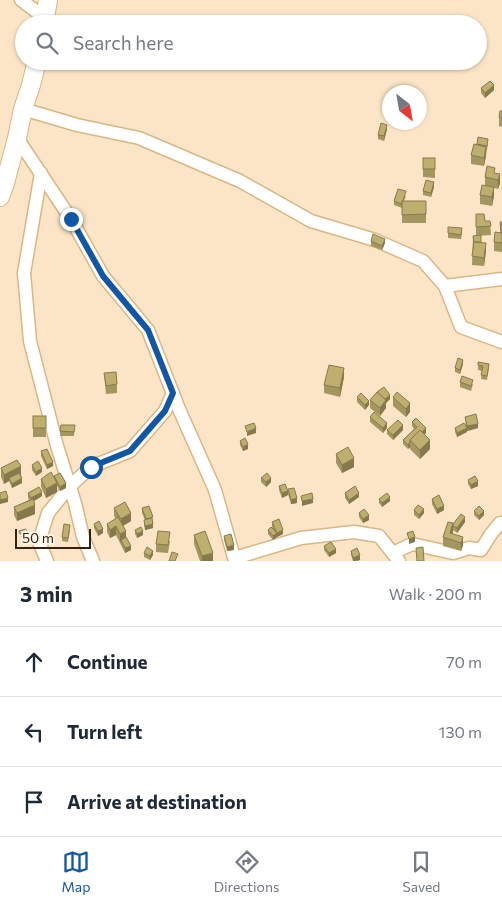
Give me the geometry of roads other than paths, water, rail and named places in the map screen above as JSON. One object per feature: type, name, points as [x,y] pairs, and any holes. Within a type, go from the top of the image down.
[{"type":"street","points":[[21,0],[37,15]]},
{"type":"street","points":[[45,15],[48,0]]},
{"type":"street","points":[[0,197],[18,138],[23,109],[35,70]]},
{"type":"street","points":[[23,109],[77,125],[139,138],[232,177],[311,221],[376,240],[423,260],[446,286],[461,327],[502,342]]},
{"type":"street","points":[[18,138],[71,219],[103,276],[148,330],[215,490],[235,560],[301,538],[354,532],[379,536],[396,557],[412,544],[453,553],[470,548],[481,550],[491,534],[502,523]]},
{"type":"street","points":[[40,173],[24,273],[30,341],[57,446],[83,536],[93,561]]},
{"type":"street","points":[[446,286],[502,279]]},
{"type":"street","points":[[47,561],[39,542],[48,513],[70,486],[91,467],[130,451],[165,411],[173,393]]}]
